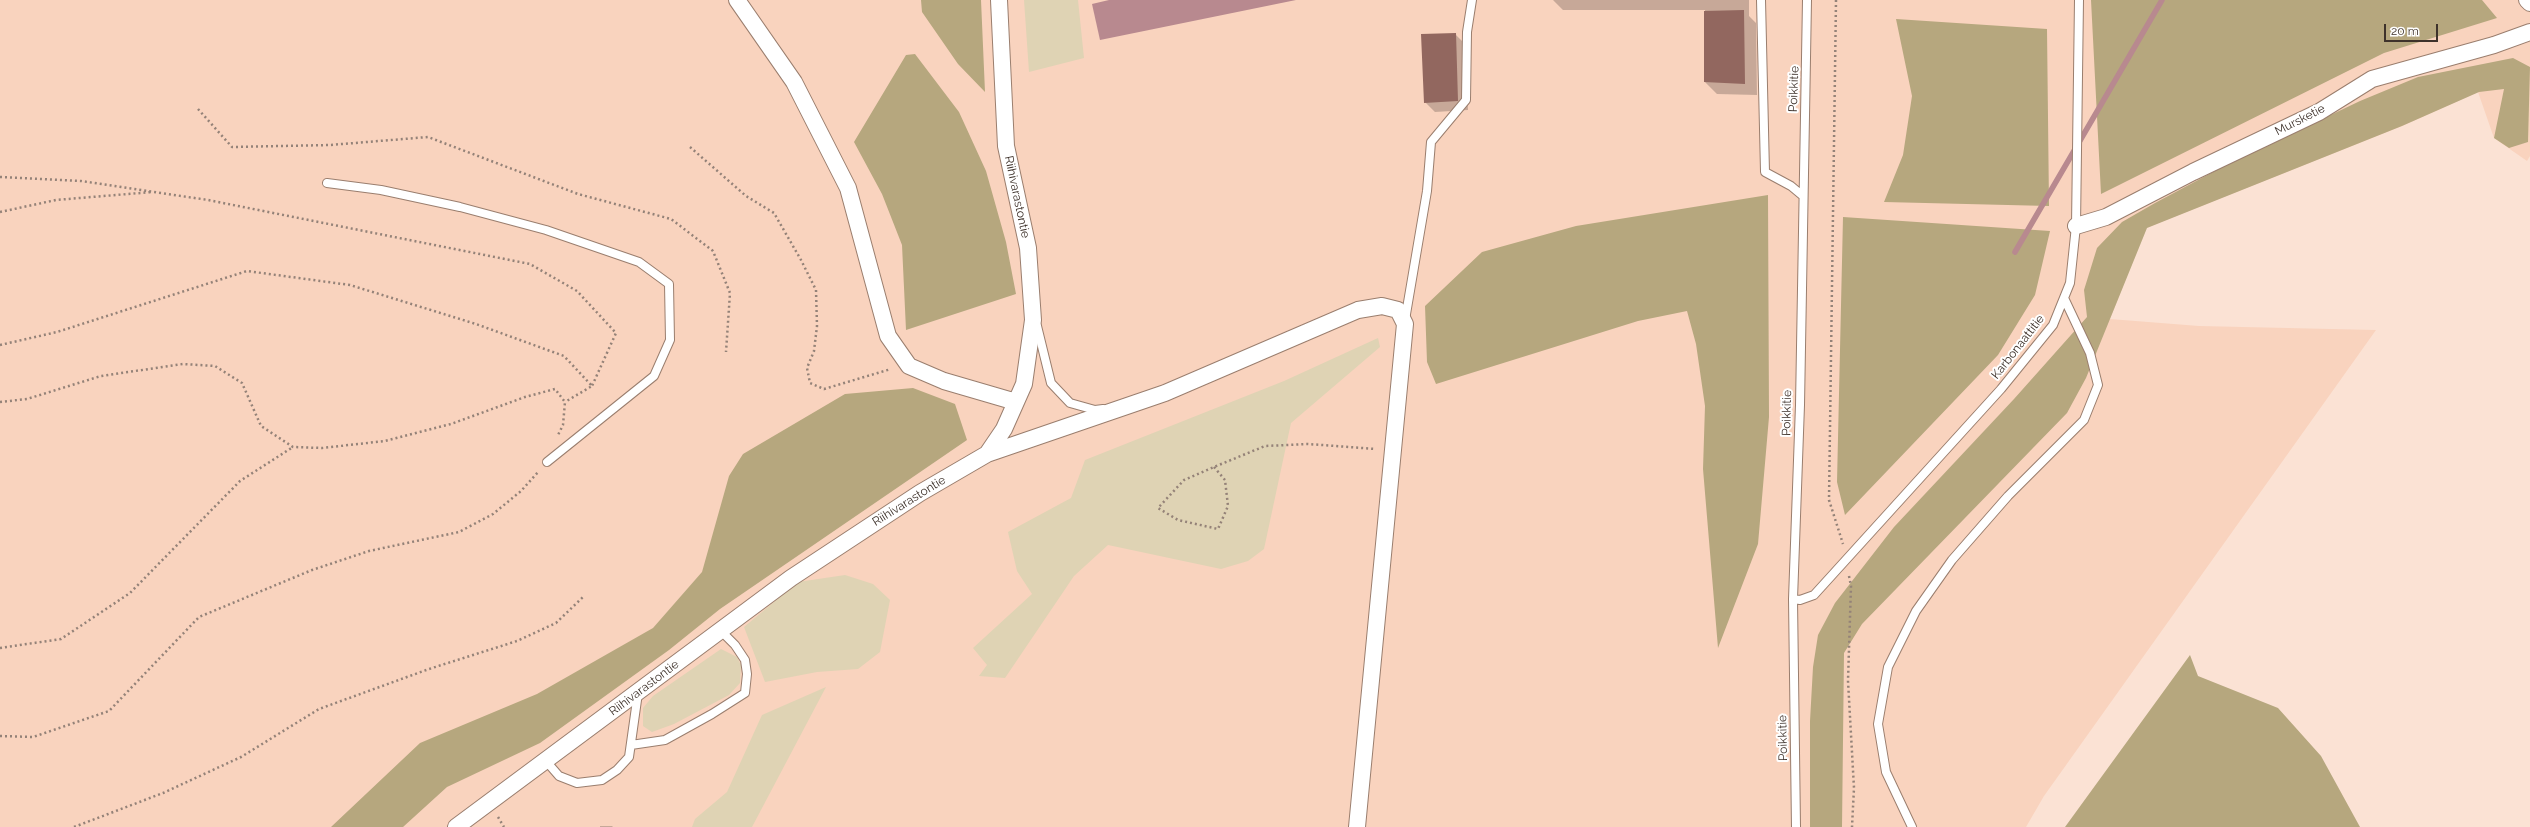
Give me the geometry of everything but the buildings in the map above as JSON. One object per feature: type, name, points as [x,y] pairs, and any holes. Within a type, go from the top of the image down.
[{"type":"street","points":[[737,0],[794,82],[848,188],[888,336],[909,366],[944,381],[1016,402]]},
{"type":"street","name":"Riihivarastontie","points":[[456,827],[791,578],[920,493],[987,454],[1004,428],[1024,384],[1033,320],[1028,248],[1006,146],[998,0]]},
{"type":"street","points":[[2527,0],[2530,4]]},
{"type":"street","name":"Mursketie","points":[[2076,226],[2106,217],[2193,172],[2319,112],[2372,79],[2494,45],[2530,32]]},
{"type":"street","points":[[987,454],[1165,393],[1358,310],[1382,306],[1398,310],[1405,324],[1357,827]]},
{"type":"lane","points":[[1405,324],[1427,191],[1431,142],[1466,100],[1467,32],[1472,0]]},
{"type":"lane","points":[[1761,0],[1765,172],[1791,186],[1803,196]]},
{"type":"lane","name":"Poikkitie","points":[[1796,827],[1793,599],[1800,405],[1807,0]]},
{"type":"lane","name":"Karbonaattitie","points":[[1793,599],[1800,600],[1814,595],[2001,389],[2053,325],[2070,283],[2076,226],[2079,0]]},
{"type":"lane","points":[[327,183],[388,192],[546,230],[639,262],[669,284],[670,340],[654,376],[547,462]]},
{"type":"lane","points":[[1031,292],[1040,344],[1051,383],[1070,404],[1095,410],[1122,408]]},
{"type":"lane","points":[[1912,827],[1886,772],[1878,724],[1888,667],[1916,611],[1952,560],[2008,496],[2084,420],[2098,385],[2090,353],[2064,298]]},
{"type":"lane","points":[[631,745],[665,740],[712,714],[745,693],[747,674],[745,660],[735,645],[721,631]]},
{"type":"lane","points":[[546,761],[559,776],[577,783],[602,780],[617,770],[629,757],[638,692]]},
{"type":"path","points":[[1836,0],[1829,500],[1839,526],[1851,586],[1848,681],[1854,788],[1852,827]]},
{"type":"path","points":[[198,109],[232,147],[330,145],[428,137],[578,194],[671,219],[713,251],[730,293],[726,352]]},
{"type":"path","points":[[690,147],[746,196],[774,213],[802,260],[816,290],[817,326],[814,351],[807,368],[810,383],[824,389],[884,370],[909,366]]},
{"type":"path","points":[[0,177],[81,181],[208,200],[530,264],[577,291],[616,333],[592,386],[565,402]]},
{"type":"path","points":[[0,212],[56,200],[157,192]]},
{"type":"path","points":[[0,345],[57,332],[247,271],[350,285],[476,324],[564,356],[592,386]]},
{"type":"path","points":[[0,402],[27,399],[101,376],[183,364],[215,366],[242,383],[261,426],[293,446],[322,448],[386,441],[452,424],[525,397],[555,389],[565,402],[563,425],[547,462],[521,491],[493,514],[459,532],[369,551],[312,570],[199,617],[109,711],[33,736],[0,736]]},
{"type":"path","points":[[1214,468],[1225,480],[1228,506],[1218,529],[1178,520],[1158,508],[1184,480],[1265,446],[1308,444],[1393,450]]},
{"type":"path","points":[[0,648],[61,639],[130,593],[240,481],[293,446]]},
{"type":"path","points":[[74,827],[162,793],[241,757],[319,709],[428,669],[518,641],[556,623],[583,597]]},
{"type":"shaded area","points":[[0,0],[2530,0],[2530,156],[2527,161],[2494,138],[2478,92],[2402,126],[2146,228],[2110,319],[2199,326],[2376,330],[2044,796],[2026,827],[0,827]]},
{"type":"shaded area","points":[[921,0],[981,0],[985,92],[958,64],[922,12]]},
{"type":"shaded area","points":[[1024,0],[1078,0],[1084,58],[1029,72]]},
{"type":"shaded area","points":[[1109,0],[1296,0],[1100,40],[1092,4]]},
{"type":"shaded area","points":[[2091,0],[2482,0],[2497,18],[2384,53],[2101,194]]},
{"type":"shaded area","points":[[1896,19],[2047,29],[2049,206],[1884,202],[1903,155],[1912,96]]},
{"type":"shaded area","points":[[915,54],[959,112],[986,171],[1006,242],[1016,294],[906,330],[902,245],[882,194],[854,142],[906,55]]},
{"type":"shaded area","points":[[2513,58],[2530,67],[2528,142],[2509,148],[2494,138],[2504,89],[2479,92],[2402,126],[2147,228],[2086,378],[2067,413],[1862,624],[1844,653],[1842,827],[1810,827],[1810,721],[1813,667],[1818,635],[1835,603],[1894,527],[2014,399],[2087,317],[2084,290],[2097,248],[2122,222],[2155,203],[2228,164],[2360,101],[2418,77]]},
{"type":"shaded area","points":[[1768,195],[1769,417],[1758,544],[1718,648],[1703,469],[1705,406],[1696,344],[1687,311],[1638,321],[1436,384],[1427,362],[1425,306],[1482,252],[1576,226]]},
{"type":"shaded area","points":[[1843,217],[2050,231],[2035,295],[1998,355],[1845,515],[1837,482]]},
{"type":"shaded area","points":[[1378,338],[1380,347],[1291,423],[1264,549],[1248,561],[1221,569],[1108,545],[1074,576],[1005,678],[979,676],[987,665],[973,648],[1032,594],[1017,571],[1008,532],[1071,498],[1085,460],[1284,381]]},
{"type":"shaded area","points":[[913,388],[955,404],[967,440],[720,609],[669,650],[540,743],[447,787],[403,827],[331,827],[420,743],[537,694],[653,628],[702,572],[729,476],[743,454],[845,394]]},
{"type":"shaded area","points":[[845,575],[873,584],[890,600],[880,652],[858,669],[817,672],[765,682],[744,627],[798,582]]},
{"type":"shaded area","points":[[721,649],[737,657],[741,665],[740,683],[729,695],[674,724],[652,732],[643,726],[643,708],[653,696]]},
{"type":"shaded area","points":[[2190,655],[2198,676],[2278,708],[2321,756],[2360,827],[2065,827]]},
{"type":"shaded area","points":[[826,687],[752,827],[692,827],[695,819],[727,792],[762,715]]},
{"type":"waterway","points":[[2015,252],[2162,0]]}]
